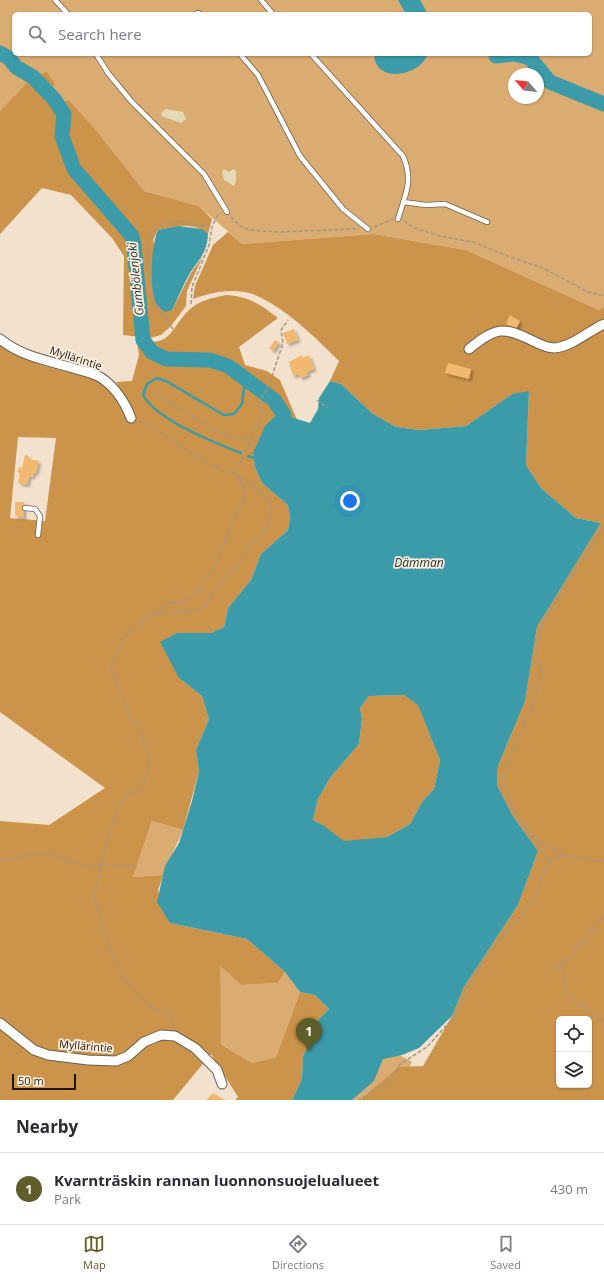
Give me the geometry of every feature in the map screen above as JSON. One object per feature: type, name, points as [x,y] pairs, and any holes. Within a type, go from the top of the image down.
[{"type":"street","points":[[469,349],[480,340],[505,330],[514,331],[544,346],[554,348],[565,345],[604,324]]},
{"type":"street","name":"Myllärintie","points":[[0,339],[10,348],[23,354],[98,376],[109,384],[117,393],[131,418]]},
{"type":"street","name":"Myllärintie","points":[[0,1023],[34,1050],[48,1054],[88,1060],[116,1061],[128,1056],[144,1042],[161,1034],[175,1036]]},
{"type":"street","points":[[175,1036],[195,1048],[217,1070],[222,1084]]},
{"type":"lane","points":[[55,0],[66,12]]},
{"type":"lane","points":[[261,0],[271,12]]},
{"type":"lane","points":[[97,56],[108,73],[131,101],[204,174],[227,212]]},
{"type":"lane","points":[[242,56],[258,75],[300,156],[343,208],[368,229]]},
{"type":"lane","points":[[313,56],[403,156],[408,167],[410,180],[398,218]]},
{"type":"lane","points":[[403,202],[426,205],[445,204],[487,222]]},
{"type":"lane","points":[[25,508],[35,509],[40,516],[38,535]]},
{"type":"path","points":[[191,304],[192,287],[209,245],[212,227],[217,216],[227,212],[240,226],[249,230],[279,232],[368,229],[398,218],[414,228],[440,236],[473,242],[510,257],[544,268],[588,292],[604,296]]},
{"type":"path","points":[[173,329],[155,305],[148,267],[147,241],[152,231],[161,224],[175,221],[212,227]]},
{"type":"path","points":[[234,473],[238,468],[262,414],[259,403],[269,384],[283,343],[281,330],[288,320]]},
{"type":"path","points":[[155,393],[212,429],[231,437],[251,439]]},
{"type":"path","points":[[317,400],[328,408]]},
{"type":"path","points":[[131,418],[174,440],[222,470],[234,473],[252,485],[269,501],[272,508],[269,524],[261,536],[248,546],[240,564],[214,590],[209,601],[200,609],[190,612],[157,612]]},
{"type":"path","points":[[175,1036],[170,1015],[149,1006],[125,980],[112,956],[94,896],[101,864],[120,803],[127,795],[143,787],[150,762],[142,734],[132,720],[111,670],[123,638],[139,625],[146,616],[157,612],[168,603],[173,604],[192,598],[218,561],[235,516],[243,503],[245,492],[240,478]]},
{"type":"path","points":[[548,861],[512,806],[502,776],[534,702],[542,669],[536,653],[542,626],[560,594],[604,527]]},
{"type":"path","points":[[531,836],[564,855],[596,861],[604,860]]},
{"type":"path","points":[[0,861],[35,854],[51,854],[86,867],[101,864],[137,867]]},
{"type":"path","points":[[358,1100],[390,1081],[399,1065],[427,1047],[455,1016],[466,991],[486,956],[533,902],[548,861],[564,855]]},
{"type":"path","points":[[550,972],[568,959],[604,915]]},
{"type":"path","points":[[562,963],[566,993],[574,1002],[588,1009],[604,1024]]},
{"type":"shaded area","points":[[0,0],[604,0],[604,306],[599,310],[466,250],[374,234],[242,244],[199,206],[144,191],[96,130],[70,101],[57,101],[50,91],[0,111]]},
{"type":"shaded area","points":[[47,72],[55,84],[50,91],[57,101],[70,101],[96,130],[144,191],[199,206],[212,219],[208,234],[197,227],[184,226],[158,230],[153,240],[172,310],[191,273],[203,256],[187,291],[186,306],[171,326],[161,335],[150,338],[123,335],[124,256],[112,238],[71,195],[42,188],[0,234],[0,111],[33,77]]},
{"type":"shaded area","points":[[228,232],[242,244],[374,234],[466,250],[599,310],[604,306],[604,1100],[360,1100],[399,1067],[423,1066],[452,1016],[464,987],[518,905],[538,851],[513,816],[497,785],[498,766],[525,701],[537,627],[601,523],[576,518],[541,488],[526,465],[529,392],[512,394],[466,426],[420,430],[396,427],[373,414],[341,384],[330,381],[339,361],[295,320],[282,310],[256,295],[237,291],[218,292],[193,299],[195,286],[213,245]]},
{"type":"shaded area","points":[[226,295],[248,299],[260,305],[278,318],[239,347],[245,365],[267,371],[280,380],[297,420],[284,415],[253,453],[255,467],[262,483],[288,505],[290,518],[288,530],[261,554],[251,580],[228,608],[224,627],[211,633],[177,633],[179,678],[202,696],[209,719],[196,750],[199,771],[183,830],[152,821],[133,877],[163,875],[158,891],[170,923],[247,939],[285,972],[278,983],[241,985],[220,966],[221,1044],[252,1063],[276,1057],[300,992],[315,995],[329,1009],[316,1022],[310,1043],[303,1056],[302,1079],[292,1100],[235,1100],[238,1097],[211,1054],[173,1100],[0,1100],[0,821],[49,825],[105,788],[0,712],[0,344],[21,357],[33,362],[57,370],[94,379],[112,392],[123,411],[131,418],[128,403],[116,382],[132,381],[139,355],[137,342],[163,340],[194,306],[204,301]],"holes":[[[18,437],[56,438],[45,521],[10,518]]]},
{"type":"shaded area","points":[[404,695],[418,704],[440,760],[434,789],[422,802],[410,824],[387,837],[344,842],[323,825],[313,820],[318,799],[330,778],[359,744],[362,719],[360,708],[369,696]]},
{"type":"shaded area","points":[[152,821],[183,830],[163,875],[133,877]]},
{"type":"shaded area","points":[[220,966],[241,985],[278,983],[285,972],[300,992],[276,1057],[252,1063],[220,1043]]},
{"type":"shaded area","points":[[368,1037],[412,1062],[391,1100],[341,1100]]},
{"type":"sand","points":[[166,109],[183,112],[186,119],[181,123],[161,116],[161,113]]},
{"type":"sand","points":[[224,169],[229,172],[233,169],[236,171],[236,182],[234,186],[224,180],[222,172]]},
{"type":"water","points":[[398,0],[420,0],[427,12],[405,12]]},
{"type":"water","points":[[374,56],[427,56],[423,62],[416,68],[398,74],[389,73],[382,70],[376,64]]},
{"type":"water","points":[[178,226],[202,229],[208,234],[207,241],[205,251],[187,278],[172,310],[165,312],[159,307],[154,296],[152,287],[152,256],[158,230]]},
{"type":"water","name":"Dämman","points":[[330,381],[341,384],[373,414],[396,427],[420,430],[466,426],[512,394],[529,391],[526,465],[541,488],[576,518],[601,523],[537,627],[525,701],[498,766],[497,785],[513,816],[538,851],[518,905],[464,987],[452,1016],[419,1048],[402,1055],[383,1059],[374,1081],[352,1100],[292,1100],[302,1079],[303,1056],[310,1043],[316,1022],[329,1009],[315,995],[300,992],[285,972],[247,939],[170,923],[157,902],[165,866],[179,843],[192,801],[199,771],[196,750],[209,719],[202,696],[179,678],[160,642],[177,633],[211,633],[224,627],[228,608],[251,580],[261,554],[288,530],[290,518],[288,505],[262,483],[255,467],[253,453],[265,426],[274,417],[284,415],[310,423],[318,409],[319,398]],"holes":[[[404,695],[418,705],[440,760],[434,789],[422,802],[410,824],[387,837],[344,841],[323,825],[313,820],[318,799],[330,778],[359,744],[362,719],[360,708],[369,696]]]},
{"type":"building","points":[[510,315],[520,321],[516,329],[506,324]]},
{"type":"building","points":[[294,329],[298,340],[287,344],[283,333]]},
{"type":"building","points":[[275,340],[279,342],[273,351],[269,348]]},
{"type":"building","points":[[302,355],[302,358],[309,355],[314,369],[307,371],[308,375],[300,378],[299,374],[293,376],[289,362]]},
{"type":"building","points":[[448,363],[471,369],[469,379],[445,373]]},
{"type":"building","points":[[25,455],[29,456],[28,459],[39,461],[36,473],[34,472],[33,477],[29,476],[27,485],[18,483],[20,473],[17,472],[19,467],[22,468]]},
{"type":"building","points":[[15,502],[24,502],[24,517],[15,516]]},
{"type":"building","points":[[213,1093],[225,1100],[206,1100]]},
{"type":"waterway","name":"Gumbölenjoki","points":[[0,53],[9,58],[16,67],[33,77],[54,99],[64,114],[62,136],[74,169],[132,236],[143,340],[152,352],[166,359],[210,360],[228,366],[274,400],[284,415]]},
{"type":"waterway","points":[[522,56],[530,58],[550,82],[604,104]]},
{"type":"waterway","points":[[241,453],[201,436],[173,421],[160,413],[143,395],[147,384],[157,378],[166,381],[224,415],[234,414],[242,404],[245,381]]},
{"type":"waterway","points":[[248,456],[254,458]]},
{"type":"place","name":"Kvarnträskin rannan luonnonsuojelualueet","points":[[309,1051]]}]
